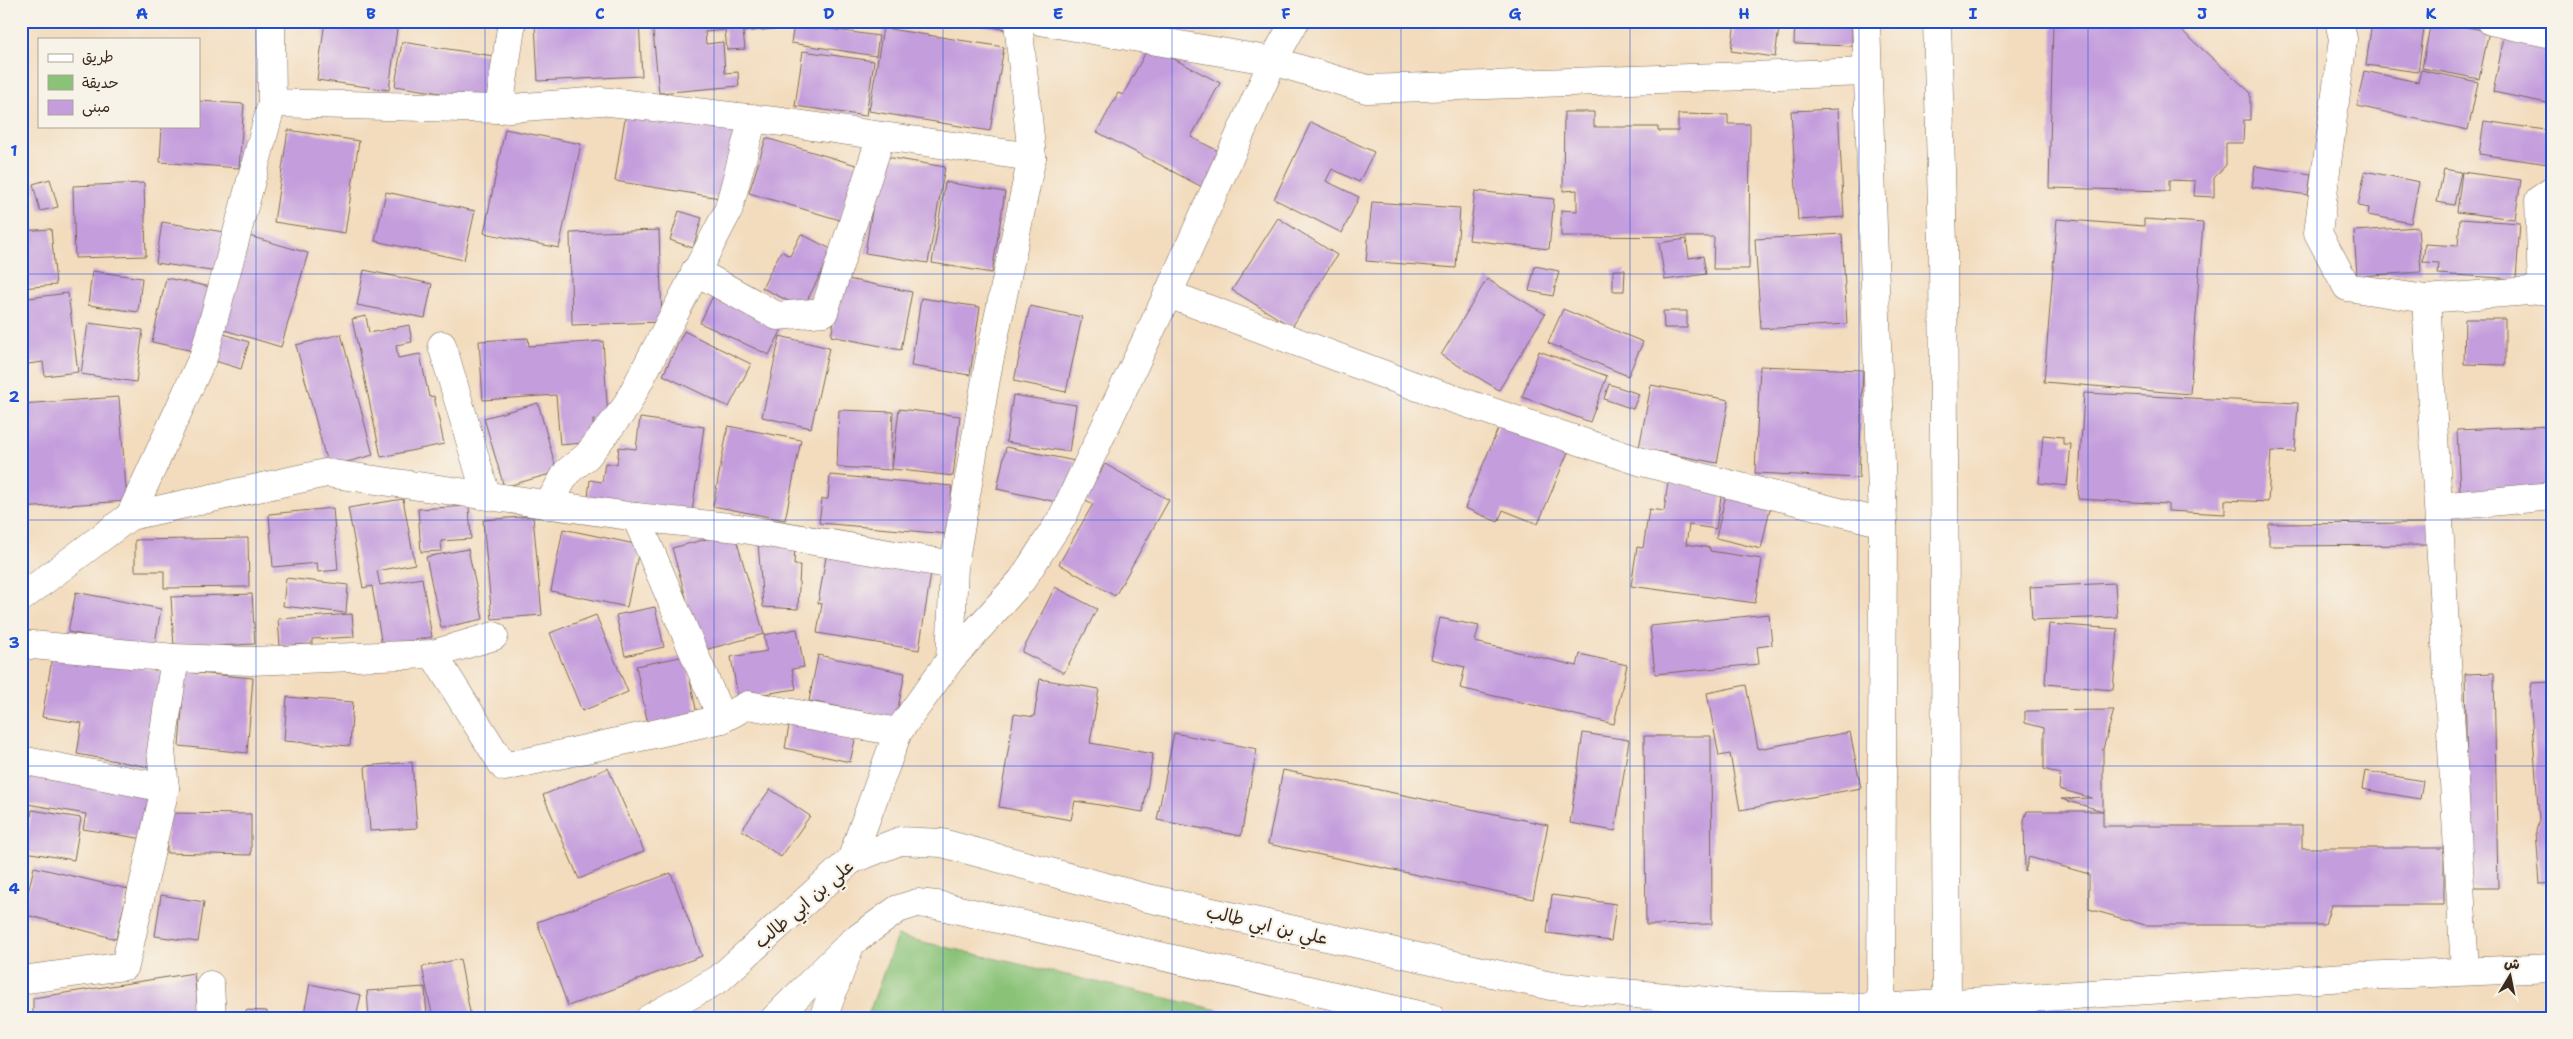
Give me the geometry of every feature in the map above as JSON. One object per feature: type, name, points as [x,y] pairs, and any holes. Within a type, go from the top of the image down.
[{"type":"street","points":[[130,516],[204,355],[272,103],[272,21]]},
{"type":"street","points":[[499,108],[512,21]]},
{"type":"street","points":[[950,660],[954,566],[988,367],[1032,157],[1018,21]]},
{"type":"street","points":[[1040,21],[1272,61],[1367,89],[1867,72]]},
{"type":"street","points":[[851,860],[898,732],[950,660],[1022,580],[1062,518],[1168,294],[1272,61],[1295,21]]},
{"type":"street","points":[[1866,21],[1883,523],[1880,1013]]},
{"type":"street","points":[[1937,21],[1943,245],[1947,1011]]},
{"type":"street","points":[[2339,21],[2343,39],[2318,233],[2347,287],[2426,299],[2547,291],[2539,200],[2552,191]]},
{"type":"street","points":[[2491,21],[2552,34]]},
{"type":"street","points":[[272,103],[499,108],[601,101],[753,118],[1032,157]]},
{"type":"street","points":[[548,505],[567,472],[587,456],[624,408],[728,211],[753,118]]},
{"type":"street","points":[[695,271],[777,316],[824,312],[881,136]]},
{"type":"street","points":[[1168,294],[1415,386],[1642,462],[1883,523]]},
{"type":"street","points":[[2426,299],[2465,971]]},
{"type":"street","points":[[442,345],[486,496]]},
{"type":"street","points":[[21,598],[130,516],[326,473],[636,517],[738,528],[954,566]]},
{"type":"street","points":[[2438,507],[2552,496]]},
{"type":"street","points":[[636,517],[722,719]]},
{"type":"street","points":[[21,644],[175,658],[250,661],[433,654],[494,636]]},
{"type":"street","points":[[433,654],[504,767],[722,719],[748,705],[898,732]]},
{"type":"street","points":[[21,980],[125,966],[165,788],[161,751],[175,658]]},
{"type":"street","points":[[21,760],[165,788]]},
{"type":"street","name":"علي بن ابي طالب","points":[[650,1018],[719,979],[851,860],[900,840],[942,844],[1143,897],[1551,986],[1749,1005],[1880,1013],[1947,1011],[2465,971],[2552,968]]},
{"type":"street","points":[[775,1018],[851,943],[898,909],[916,903],[937,905],[1431,1018]]},
{"type":"street","points":[[823,1018],[851,943]]},
{"type":"street","points":[[210,985],[212,1018]]},
{"type":"green space","points":[[897,936],[1253,1018],[867,1018]]},
{"type":"building","points":[[325,21],[398,21],[389,90],[317,80]]},
{"type":"building","points":[[537,21],[639,21],[642,76],[538,81],[535,23]]},
{"type":"building","points":[[652,21],[774,21],[775,29],[743,32],[745,49],[727,50],[725,30],[705,32],[706,44],[723,42],[725,73],[738,72],[739,86],[659,93]]},
{"type":"building","points":[[958,21],[1009,21],[1008,30]]},
{"type":"building","points":[[1735,21],[1780,21],[1775,57],[1731,51]]},
{"type":"building","points":[[1795,21],[1852,21],[1852,46],[1794,44]]},
{"type":"building","points":[[2053,21],[2172,22],[2250,92],[2250,120],[2244,120],[2243,143],[2226,143],[2226,165],[2214,178],[2214,197],[2194,196],[2195,181],[2169,180],[2169,191],[2049,188]]},
{"type":"building","points":[[2372,21],[2425,22],[2418,72],[2366,65]]},
{"type":"building","points":[[2431,21],[2489,31],[2479,79],[2422,68]]},
{"type":"building","points":[[794,24],[879,36],[876,56],[791,43]]},
{"type":"building","points":[[883,28],[1004,47],[990,131],[869,111]]},
{"type":"building","points":[[2504,37],[2552,46],[2552,104],[2493,92]]},
{"type":"building","points":[[402,42],[500,57],[493,101],[395,86]]},
{"type":"building","points":[[1149,46],[1220,83],[1191,137],[1224,154],[1206,189],[1097,132],[1118,93],[1123,95]]},
{"type":"building","points":[[803,51],[874,61],[866,116],[795,106]]},
{"type":"building","points":[[2421,70],[2478,82],[2468,130],[2357,106],[2364,71],[2418,82]]},
{"type":"building","points":[[200,101],[244,104],[239,168],[160,162],[162,128],[200,128]]},
{"type":"building","points":[[627,106],[739,124],[726,199],[615,181]]},
{"type":"building","points":[[1838,109],[1844,217],[1798,220],[1791,111]]},
{"type":"building","points":[[1564,112],[1594,112],[1594,127],[1658,127],[1658,131],[1678,131],[1678,114],[1728,115],[1728,124],[1750,124],[1749,269],[1713,269],[1714,237],[1561,236],[1561,210],[1577,211],[1577,190],[1563,191]]},
{"type":"building","points":[[2484,121],[2552,131],[2548,164],[2479,154]]},
{"type":"building","points":[[1311,122],[1374,152],[1359,182],[1332,169],[1326,181],[1359,197],[1342,233],[1274,199]]},
{"type":"building","points":[[505,129],[581,144],[559,248],[484,233]]},
{"type":"building","points":[[288,130],[359,141],[345,233],[274,222]]},
{"type":"building","points":[[766,138],[866,168],[861,186],[851,183],[840,220],[749,193]]},
{"type":"building","points":[[881,156],[945,167],[928,263],[865,253]]},
{"type":"building","points":[[2255,166],[2311,174],[2308,195],[2252,187]]},
{"type":"building","points":[[2444,169],[2461,172],[2454,205],[2437,202]]},
{"type":"building","points":[[2365,171],[2419,182],[2411,223],[2368,215],[2369,208],[2358,206]]},
{"type":"building","points":[[2462,172],[2521,180],[2515,219],[2457,212]]},
{"type":"building","points":[[50,179],[58,207],[40,211],[33,184]]},
{"type":"building","points":[[945,182],[1005,192],[992,273],[932,263]]},
{"type":"building","points":[[144,183],[146,256],[75,258],[73,186]]},
{"type":"building","points":[[1475,191],[1554,199],[1549,249],[1469,240]]},
{"type":"building","points":[[386,192],[475,211],[464,260],[375,241]]},
{"type":"building","points":[[1372,202],[1460,208],[1456,268],[1366,261]]},
{"type":"building","points":[[679,211],[702,218],[693,248],[670,240]]},
{"type":"building","points":[[1278,218],[1337,255],[1292,327],[1232,290]]},
{"type":"building","points":[[2057,219],[2144,226],[2144,219],[2203,223],[2190,394],[2044,382]]},
{"type":"building","points":[[2460,219],[2520,223],[2516,279],[2438,274],[2439,263],[2423,262],[2425,244],[2458,246]]},
{"type":"building","points":[[162,222],[224,232],[218,272],[156,263]]},
{"type":"building","points":[[2418,227],[2421,272],[2357,276],[2354,231]]},
{"type":"building","points":[[51,229],[56,285],[21,288],[21,231]]},
{"type":"building","points":[[659,230],[662,322],[572,325],[570,233]]},
{"type":"building","points":[[801,234],[833,250],[803,308],[762,288],[781,251],[790,256]]},
{"type":"building","points":[[1842,234],[1847,324],[1761,329],[1755,239]]},
{"type":"building","points":[[249,236],[308,253],[281,347],[221,329]]},
{"type":"building","points":[[1686,239],[1689,258],[1703,256],[1706,274],[1665,280],[1659,243]]},
{"type":"building","points":[[1535,266],[1559,271],[1553,296],[1529,291]]},
{"type":"building","points":[[364,270],[432,284],[425,318],[357,305]]},
{"type":"building","points":[[1613,270],[1625,270],[1624,291],[1613,291]]},
{"type":"building","points":[[92,271],[142,278],[138,312],[88,305]]},
{"type":"building","points":[[166,278],[211,287],[198,352],[152,342]]},
{"type":"building","points":[[843,278],[912,292],[901,350],[831,336]]},
{"type":"building","points":[[1487,279],[1545,314],[1499,390],[1441,355]]},
{"type":"building","points":[[715,292],[784,325],[769,355],[700,323]]},
{"type":"building","points":[[68,293],[78,372],[45,376],[43,362],[21,365],[21,299]]},
{"type":"building","points":[[921,298],[980,307],[970,375],[911,366]]},
{"type":"building","points":[[1030,306],[1082,317],[1066,392],[1014,381]]},
{"type":"building","points":[[1563,309],[1643,342],[1628,376],[1548,343]]},
{"type":"building","points":[[1663,311],[1687,311],[1687,328],[1664,328]]},
{"type":"building","points":[[366,316],[369,333],[409,325],[412,342],[396,345],[398,358],[420,354],[429,397],[434,396],[444,444],[381,457],[352,319]]},
{"type":"building","points":[[2465,319],[2505,319],[2505,365],[2464,364]]},
{"type":"building","points":[[88,323],[143,330],[136,382],[81,374]]},
{"type":"building","points":[[684,331],[751,364],[729,407],[663,375]]},
{"type":"building","points":[[224,334],[249,342],[241,369],[215,361]]},
{"type":"building","points":[[341,334],[373,455],[328,467],[296,345]]},
{"type":"building","points":[[780,336],[829,348],[811,428],[762,417]]},
{"type":"building","points":[[528,338],[529,346],[603,341],[608,419],[593,420],[594,442],[560,445],[556,395],[483,400],[479,341]]},
{"type":"building","points":[[1539,351],[1607,376],[1590,422],[1522,397]]},
{"type":"building","points":[[1760,366],[1863,370],[1859,478],[1755,473]]},
{"type":"building","points":[[1609,384],[1639,394],[1633,409],[1604,399]]},
{"type":"building","points":[[1651,385],[1729,400],[1717,463],[1639,448]]},
{"type":"building","points":[[2084,393],[2298,403],[2295,452],[2271,451],[2268,502],[2225,500],[2225,514],[2168,511],[2168,504],[2078,499]]},
{"type":"building","points":[[1013,395],[1076,405],[1069,452],[1006,442]]},
{"type":"building","points":[[119,397],[127,501],[21,508],[21,404]]},
{"type":"building","points":[[538,403],[557,472],[504,487],[484,418]]},
{"type":"building","points":[[899,409],[960,416],[953,476],[892,469]]},
{"type":"building","points":[[839,410],[893,412],[891,470],[837,467]]},
{"type":"building","points":[[640,418],[704,427],[692,512],[588,498],[590,480],[602,482],[605,463],[617,464],[619,447],[636,449]]},
{"type":"building","points":[[1500,424],[1568,452],[1538,524],[1503,510],[1498,522],[1465,508]]},
{"type":"building","points":[[728,426],[801,440],[785,520],[713,506]]},
{"type":"building","points":[[2552,426],[2552,489],[2460,492],[2457,430]]},
{"type":"building","points":[[2043,435],[2063,437],[2063,444],[2071,444],[2067,486],[2039,483]]},
{"type":"building","points":[[1006,447],[1075,461],[1066,504],[997,489]]},
{"type":"building","points":[[1105,464],[1169,500],[1115,596],[1059,564],[1093,504],[1084,499]]},
{"type":"building","points":[[830,475],[952,486],[948,534],[819,523],[822,499],[828,499]]},
{"type":"building","points":[[1668,482],[1722,490],[1716,529],[1689,525],[1686,544],[1710,548],[1710,551],[1762,559],[1755,603],[1631,586],[1637,547],[1643,548],[1649,509],[1664,511]]},
{"type":"building","points":[[1726,494],[1771,504],[1761,549],[1716,538]]},
{"type":"building","points":[[403,499],[415,564],[377,571],[380,585],[422,578],[432,637],[382,646],[372,586],[363,588],[348,508]]},
{"type":"building","points":[[469,506],[471,539],[441,541],[442,551],[421,552],[418,509]]},
{"type":"building","points":[[333,508],[338,570],[318,572],[317,563],[273,567],[269,514]]},
{"type":"building","points":[[533,516],[542,615],[492,619],[483,520]]},
{"type":"building","points":[[2430,523],[2430,545],[2269,546],[2269,524]]},
{"type":"building","points":[[563,529],[640,545],[627,607],[551,591]]},
{"type":"building","points":[[734,532],[764,634],[701,651],[672,548]]},
{"type":"building","points":[[248,538],[249,587],[164,588],[164,571],[135,571],[135,540]]},
{"type":"building","points":[[758,542],[795,544],[794,565],[800,565],[798,609],[763,607]]},
{"type":"building","points":[[468,549],[483,619],[441,628],[426,557]]},
{"type":"building","points":[[826,557],[931,573],[919,650],[817,633],[822,604],[818,603]]},
{"type":"building","points":[[286,578],[348,585],[346,613],[283,606]]},
{"type":"building","points":[[2115,583],[2117,617],[2032,620],[2030,587]]},
{"type":"building","points":[[1055,587],[1097,609],[1064,673],[1022,652]]},
{"type":"building","points":[[76,592],[161,609],[154,649],[68,632]]},
{"type":"building","points":[[252,594],[255,644],[174,648],[171,597]]},
{"type":"building","points":[[655,607],[664,647],[625,656],[616,615]]},
{"type":"building","points":[[352,614],[354,637],[312,639],[312,644],[280,646],[278,619]]},
{"type":"building","points":[[1769,614],[1772,645],[1757,647],[1759,664],[1655,674],[1650,626]]},
{"type":"building","points":[[596,615],[628,692],[582,711],[550,633]]},
{"type":"building","points":[[1440,618],[1479,626],[1475,642],[1577,666],[1580,654],[1627,665],[1614,724],[1460,688],[1465,667],[1431,659]]},
{"type":"building","points":[[2049,624],[2118,629],[2113,690],[2045,684]]},
{"type":"building","points":[[797,629],[804,667],[792,669],[796,689],[738,698],[731,657],[767,651],[764,635]]},
{"type":"building","points":[[53,653],[166,672],[149,767],[77,754],[82,723],[42,717]]},
{"type":"building","points":[[818,655],[905,673],[896,718],[809,701]]},
{"type":"building","points":[[685,656],[697,714],[648,725],[636,666]]},
{"type":"building","points":[[185,672],[253,678],[247,753],[179,746]]},
{"type":"building","points":[[2494,673],[2498,888],[2469,888],[2465,674]]},
{"type":"building","points":[[1040,679],[1099,689],[1090,743],[1153,754],[1143,812],[1075,801],[1071,820],[999,807],[1014,714],[1034,717]]},
{"type":"building","points":[[2552,682],[2552,883],[2540,884],[2536,831],[2539,820],[2530,694],[2532,683]]},
{"type":"building","points":[[1746,685],[1758,749],[1850,732],[1861,788],[1740,810],[1730,754],[1719,756],[1707,693]]},
{"type":"building","points":[[287,697],[353,702],[350,746],[284,741]]},
{"type":"building","points":[[2114,710],[2103,749],[2103,811],[2061,799],[2092,798],[2059,789],[2060,774],[2044,769],[2044,728],[2025,723],[2025,711]]},
{"type":"building","points":[[790,721],[856,736],[850,762],[785,748]]},
{"type":"building","points":[[1174,733],[1257,749],[1241,836],[1157,820]]},
{"type":"building","points":[[1583,733],[1629,740],[1615,831],[1570,823]]},
{"type":"building","points":[[1644,736],[1711,736],[1712,924],[1646,925]]},
{"type":"building","points":[[412,762],[417,828],[370,831],[365,766]]},
{"type":"building","points":[[608,768],[644,851],[579,879],[543,795]]},
{"type":"building","points":[[1283,770],[1548,825],[1533,899],[1268,844]]},
{"type":"building","points":[[2365,771],[2423,781],[2420,799],[2362,789]]},
{"type":"building","points":[[25,772],[158,795],[150,840],[83,829],[86,814],[21,803]]},
{"type":"building","points":[[770,789],[810,816],[781,857],[742,830]]},
{"type":"building","points":[[32,810],[81,818],[74,860],[25,852]]},
{"type":"building","points":[[2027,811],[2103,811],[2103,826],[2302,826],[2302,848],[2444,848],[2444,905],[2331,905],[2325,925],[2145,925],[2089,909],[2089,874],[2029,857],[2025,872],[2024,820]]},
{"type":"building","points":[[167,813],[251,814],[251,855],[167,853]]},
{"type":"building","points":[[34,867],[128,889],[116,939],[23,914]]},
{"type":"building","points":[[671,873],[702,956],[568,1006],[537,922]]},
{"type":"building","points":[[161,895],[204,902],[198,942],[155,936]]},
{"type":"building","points":[[1552,895],[1616,904],[1611,941],[1547,933]]},
{"type":"building","points":[[460,959],[471,1018],[433,1018],[422,967]]},
{"type":"building","points":[[194,973],[199,1018],[33,1018],[33,998]]},
{"type":"building","points":[[310,984],[361,995],[356,1018],[303,1018]]},
{"type":"building","points":[[425,987],[427,1018],[369,1018],[367,991]]},
{"type":"building","points":[[246,1010],[267,1011],[267,1018],[246,1018]]}]
